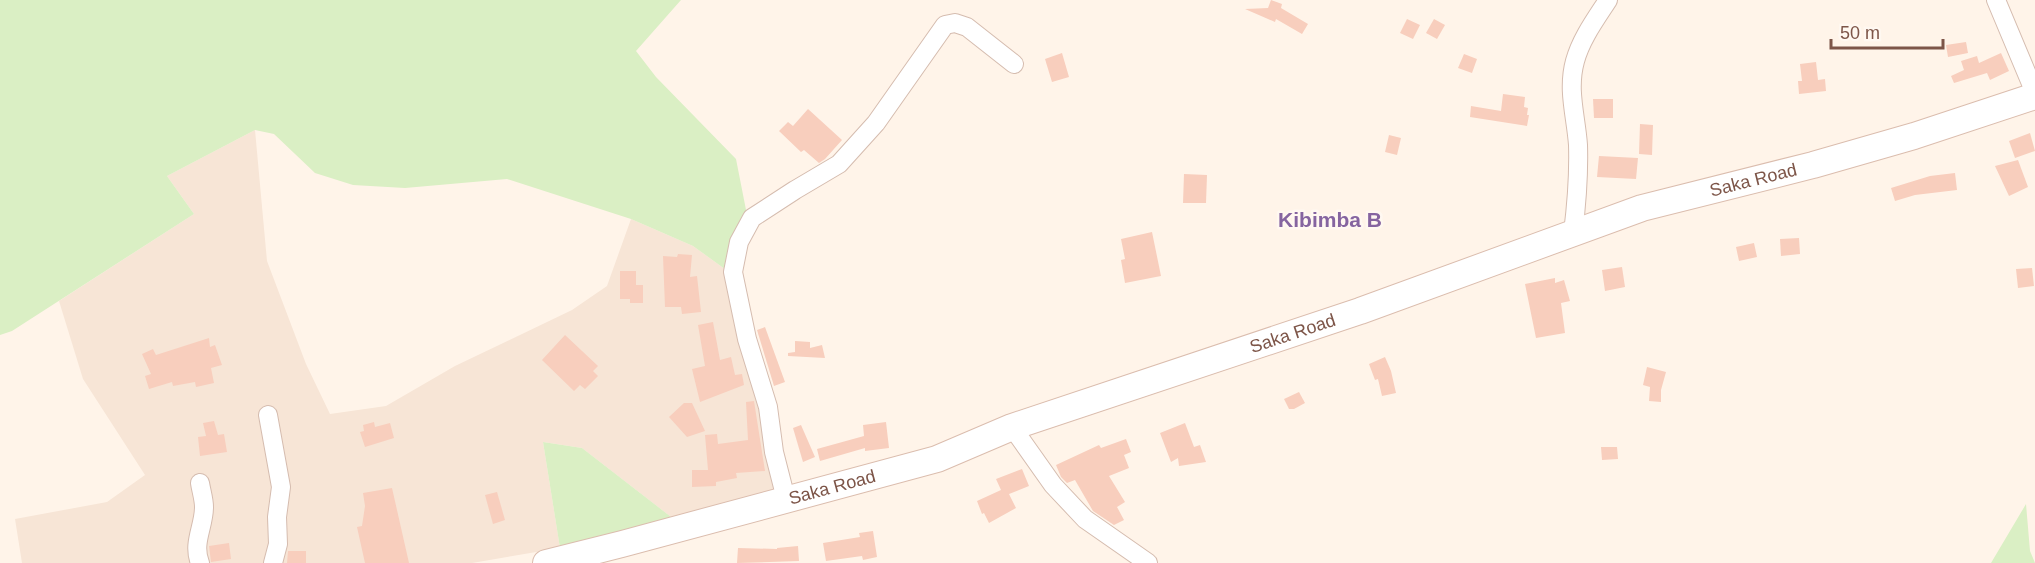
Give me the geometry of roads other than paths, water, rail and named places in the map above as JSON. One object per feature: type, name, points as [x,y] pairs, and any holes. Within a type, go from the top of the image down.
[{"type":"main road","name":"Saka Road","points":[[546,563],[937,459],[1012,427],[1360,311],[1642,208],[1914,136],[2035,95]]},
{"type":"street","points":[[1573,233],[1579,192],[1571,80],[1575,60],[1584,37],[1608,0]]},
{"type":"street","points":[[1996,0],[2035,95]]},
{"type":"street","points":[[786,499],[774,452],[768,407],[747,339],[733,272],[735,258],[745,230],[752,218],[839,164],[876,123],[945,25],[954,23],[967,27],[1014,64]]},
{"type":"street","points":[[268,415],[281,488],[277,517],[278,544],[273,563]]},
{"type":"street","points":[[1012,427],[1053,485],[1085,519],[1148,563]]},
{"type":"street","points":[[200,483],[204,507],[196,542],[200,563]]},
{"type":"district","name":"Kibimba B","points":[[1330,219]]}]
